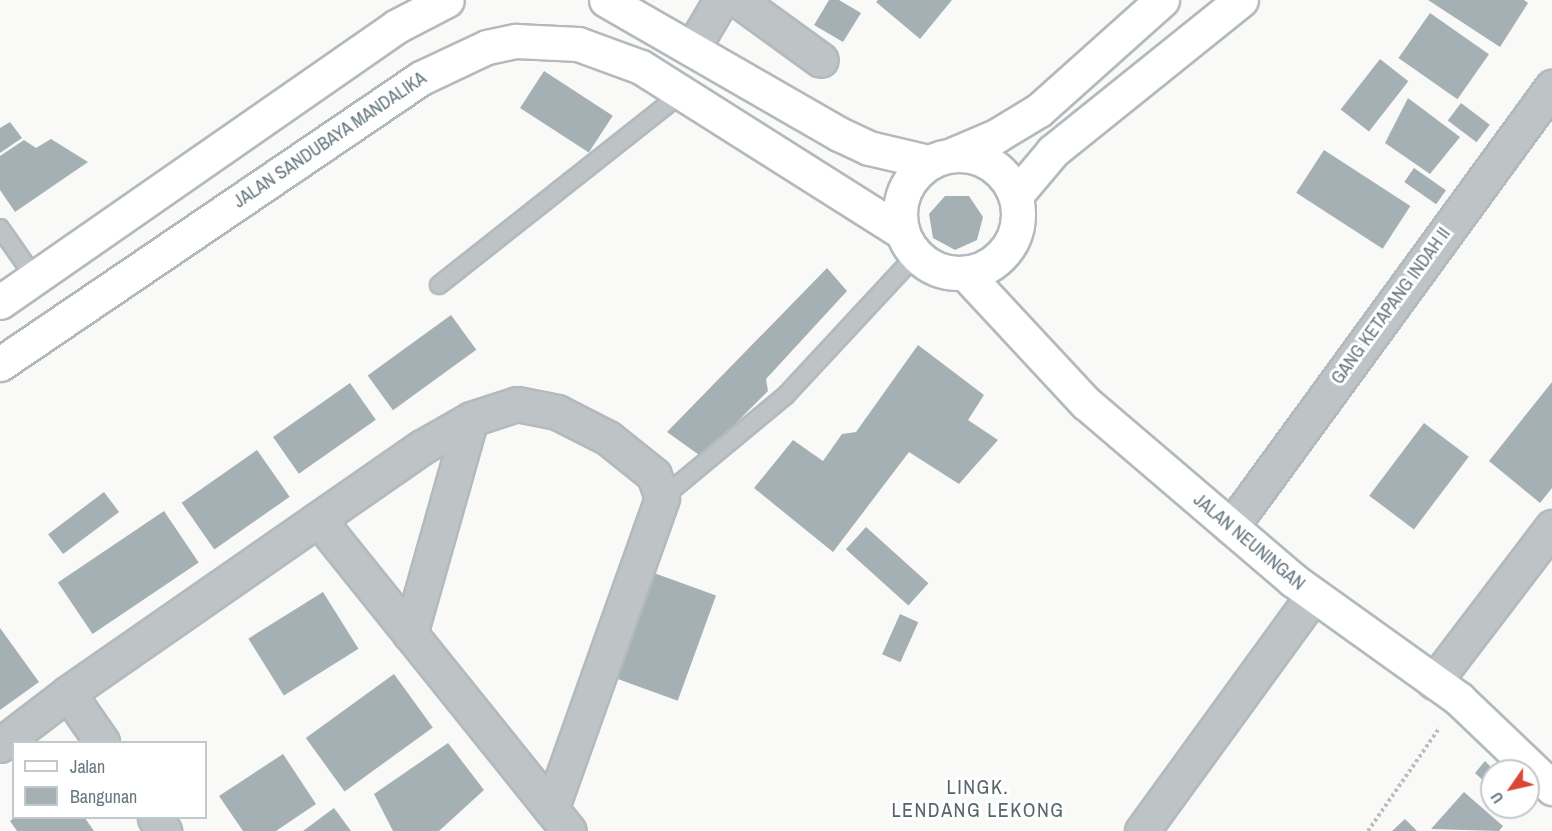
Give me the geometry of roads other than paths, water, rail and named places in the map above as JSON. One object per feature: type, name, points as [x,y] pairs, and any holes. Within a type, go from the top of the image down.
[{"type":"main road","points":[[0,302],[397,26],[447,0]]},
{"type":"main road","points":[[606,0],[839,134],[869,148],[941,158],[980,158],[1002,172],[1016,195],[1019,222],[1009,247],[990,265],[965,273],[938,270],[909,244],[900,206],[909,180],[941,158],[996,136],[1039,110],[1162,0]]},
{"type":"main road","points":[[1016,195],[1053,151],[1241,0]]},
{"type":"main road","name":"JALAN SANDUBAYA MANDALIKA","points":[[0,364],[421,78],[487,47],[546,40],[578,44],[620,58],[683,92],[909,244]]},
{"type":"main road","points":[[219,150],[251,192]]},
{"type":"main road","name":"JALAN NEUNINGAN","points":[[965,273],[1086,403],[1314,596],[1446,690],[1552,788]]},
{"type":"street","points":[[692,49],[721,0]]},
{"type":"street","points":[[738,0],[821,60]]},
{"type":"street","name":"GANG KETAPANG INDAH II","points":[[1231,527],[1552,87]]},
{"type":"street","points":[[0,745],[68,693],[422,447],[471,419],[517,404],[557,412],[633,455],[654,475],[662,498],[560,820]]},
{"type":"street","points":[[410,634],[471,419]]},
{"type":"street","points":[[318,519],[560,820]]},
{"type":"street","points":[[1446,690],[1552,527]]},
{"type":"street","points":[[1142,831],[1314,596]]},
{"type":"street","points":[[68,693],[101,741]]},
{"type":"lane","points":[[439,285],[683,92]]},
{"type":"lane","points":[[0,228],[35,278]]},
{"type":"lane","points":[[662,498],[786,395],[909,244]]},
{"type":"district","name":"LINGK. LENDANG LEKONG","points":[[978,798]]}]
